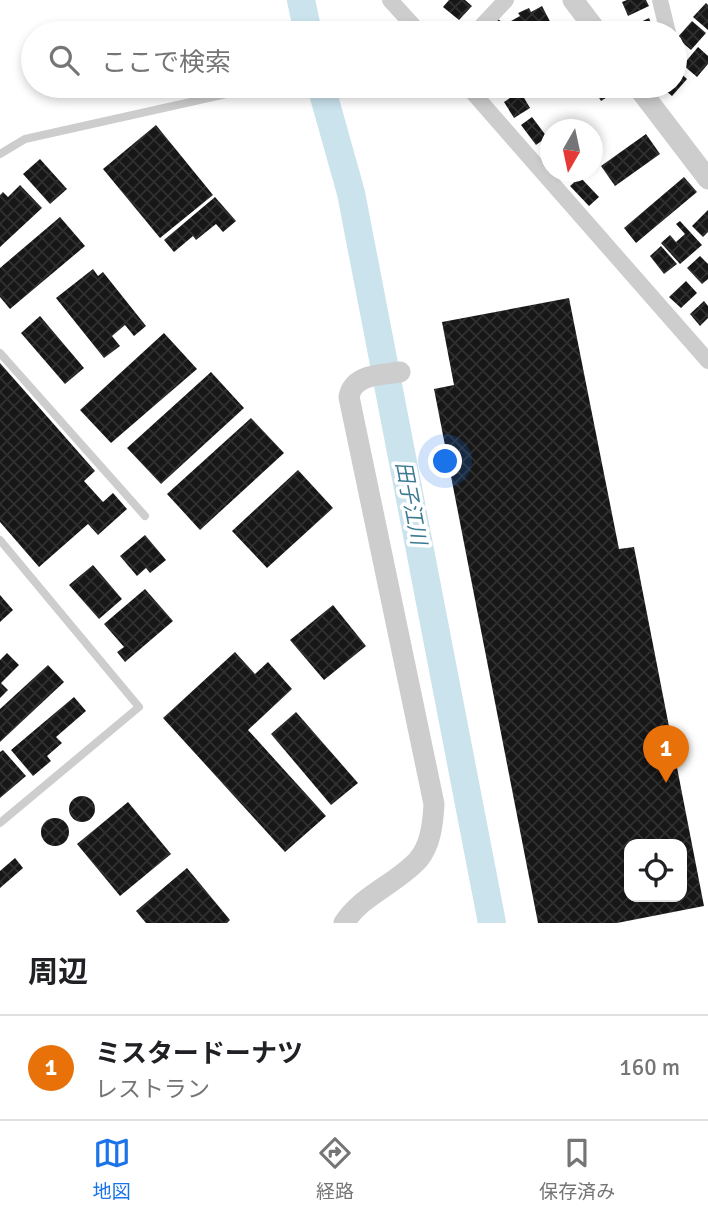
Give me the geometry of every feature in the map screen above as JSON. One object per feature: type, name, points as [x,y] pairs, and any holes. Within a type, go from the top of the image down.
[{"type":"street","points":[[390,0],[409,21]]},
{"type":"street","points":[[486,21],[506,0]]},
{"type":"street","points":[[573,0],[589,21]]},
{"type":"street","points":[[660,0],[665,21]]},
{"type":"street","points":[[478,98],[708,361]]},
{"type":"street","points":[[645,98],[708,180]]},
{"type":"street","points":[[344,923],[369,896],[419,859],[432,828],[434,804],[349,397],[350,389],[358,379],[400,372]]},
{"type":"lane","points":[[0,154],[25,139],[212,98]]},
{"type":"lane","points":[[0,353],[145,516]]},
{"type":"lane","points":[[0,540],[139,707],[0,822]]},
{"type":"building","points":[[449,0],[465,0],[472,6],[459,20],[443,7]]},
{"type":"building","points":[[646,0],[649,6],[628,16],[622,2]]},
{"type":"building","points":[[706,3],[708,5],[708,30],[693,17]]},
{"type":"building","points":[[542,6],[550,21],[511,21],[520,16],[518,13],[529,8],[531,12]]},
{"type":"building","points":[[692,21],[706,33],[691,50],[687,47],[687,27]]},
{"type":"building","points":[[698,47],[708,56],[708,64],[697,77],[687,68],[687,60]]},
{"type":"building","points":[[510,98],[524,98],[530,108],[514,118],[504,102]]},
{"type":"building","points":[[532,117],[540,128],[540,142],[536,145],[521,125]]},
{"type":"building","points":[[156,125],[213,195],[160,238],[103,169]]},
{"type":"building","points":[[646,134],[660,154],[615,186],[603,165]]},
{"type":"building","points":[[40,159],[67,189],[50,204],[23,174]]},
{"type":"building","points":[[684,177],[697,192],[636,243],[624,228]]},
{"type":"building","points":[[574,182],[585,182],[599,197],[589,206],[570,186]]},
{"type":"building","points":[[20,185],[42,208],[0,247],[0,195],[3,192],[8,197]]},
{"type":"building","points":[[215,197],[236,221],[223,232],[216,224],[196,240],[193,236],[174,252],[164,240]]},
{"type":"building","points":[[708,210],[708,232],[703,237],[692,226]]},
{"type":"building","points":[[60,217],[85,246],[10,309],[0,297],[0,268]]},
{"type":"building","points":[[680,221],[702,245],[680,264],[661,243],[670,235],[676,242],[685,234],[676,224]]},
{"type":"building","points":[[661,246],[677,264],[664,274],[650,256]]},
{"type":"building","points":[[700,256],[708,264],[708,279],[702,284],[687,268]]},
{"type":"building","points":[[93,269],[98,276],[103,272],[146,326],[134,336],[125,325],[112,336],[120,346],[104,358],[56,298]]},
{"type":"building","points":[[686,281],[697,293],[681,308],[669,297]]},
{"type":"building","points":[[569,298],[619,549],[634,547],[704,906],[617,923],[538,923],[434,389],[454,385],[442,322]]},
{"type":"building","points":[[704,301],[708,306],[708,318],[700,326],[690,314]]},
{"type":"building","points":[[40,316],[84,368],[65,384],[21,333]]},
{"type":"building","points":[[164,333],[197,369],[111,443],[80,410]]},
{"type":"building","points":[[0,363],[95,471],[84,481],[103,502],[113,493],[127,509],[98,535],[88,524],[39,567],[0,522]]},
{"type":"building","points":[[211,372],[244,408],[161,484],[127,448]]},
{"type":"building","points":[[251,418],[284,453],[200,530],[167,494]]},
{"type":"building","points":[[298,470],[333,508],[267,568],[232,531]]},
{"type":"building","points":[[145,535],[166,560],[150,573],[146,568],[137,576],[120,556]]},
{"type":"building","points":[[93,565],[122,599],[99,619],[69,585]]},
{"type":"building","points":[[145,589],[173,621],[125,662],[117,652],[124,647],[104,624]]},
{"type":"building","points":[[0,595],[13,610],[0,622]]},
{"type":"building","points":[[333,605],[366,646],[324,680],[290,640]]},
{"type":"building","points":[[235,652],[255,674],[268,662],[292,689],[248,730],[326,816],[285,852],[163,718]]},
{"type":"building","points":[[7,653],[19,665],[1,683],[8,690],[0,698],[0,660]]},
{"type":"building","points":[[48,665],[64,682],[0,742],[0,709]]},
{"type":"building","points":[[74,697],[86,711],[56,737],[62,743],[47,756],[51,761],[33,776],[11,750]]},
{"type":"building","points":[[296,712],[358,783],[331,805],[271,734]]},
{"type":"building","points":[[3,750],[26,776],[0,798],[0,752]]},
{"type":"building","points":[[82,796],[92,799],[95,809],[92,819],[82,822],[72,819],[69,809],[72,799]]},
{"type":"building","points":[[128,802],[171,854],[120,896],[77,844]]},
{"type":"building","points":[[55,818],[65,822],[69,832],[65,842],[55,846],[45,842],[41,832],[45,822]]},
{"type":"building","points":[[15,858],[23,868],[0,888],[0,871]]},
{"type":"building","points":[[187,868],[230,920],[227,923],[146,923],[136,911]]},
{"type":"waterway","name":"田子江川","points":[[301,0],[305,21]]},
{"type":"waterway","name":"田子江川","points":[[324,98],[351,193],[492,923]]},
{"type":"place","name":"ミスタードーナツ","points":[[666,783]]}]
